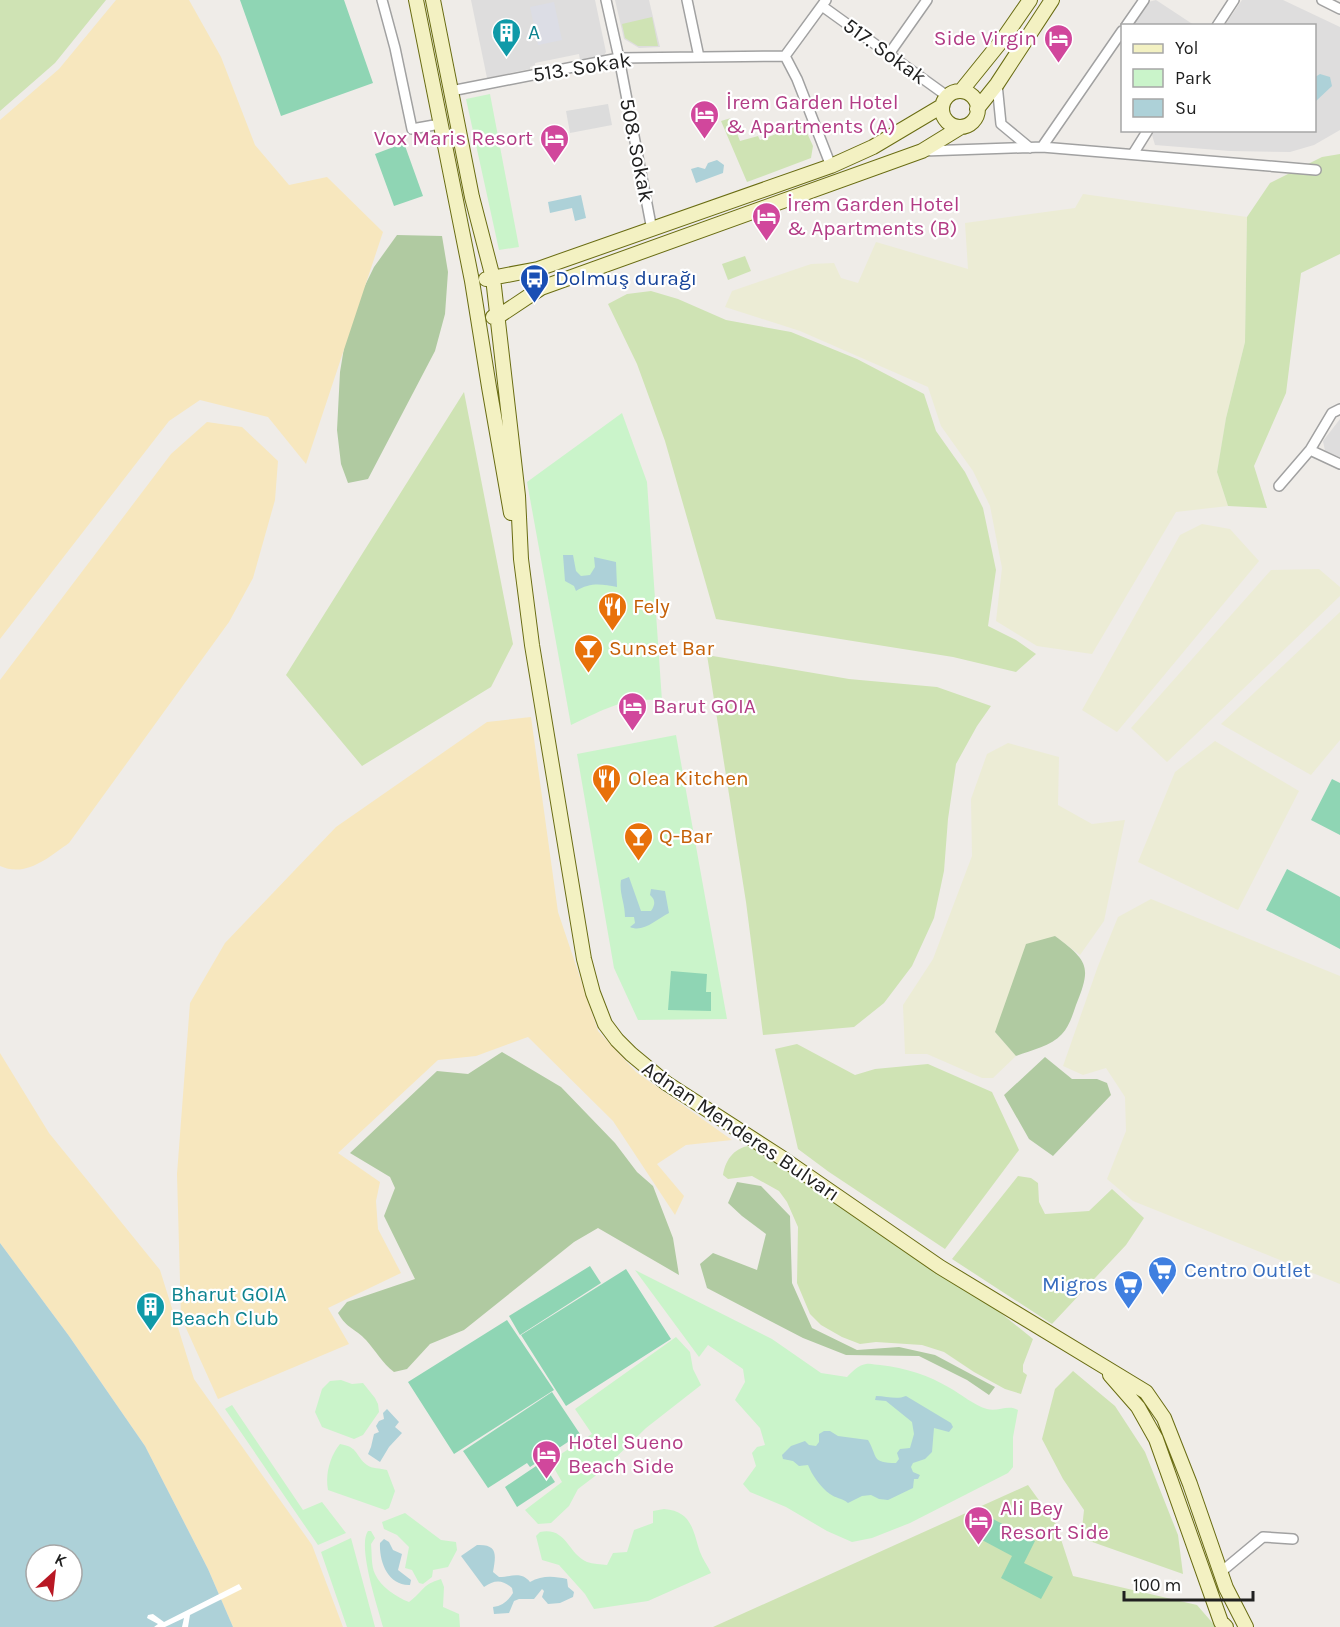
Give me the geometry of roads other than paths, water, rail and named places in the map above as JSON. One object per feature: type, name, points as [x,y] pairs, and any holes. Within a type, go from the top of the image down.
[{"type":"main road","points":[[416,0],[472,281],[538,269],[831,166],[873,147],[950,98],[1003,39],[1030,0]]},
{"type":"main road","points":[[433,0],[472,196],[494,278]]},
{"type":"main road","points":[[479,320],[499,316],[542,288],[922,151],[973,121],[977,109],[997,84],[1052,0]]},
{"type":"main road","points":[[950,98],[970,95],[977,109]]},
{"type":"main road","points":[[950,98],[943,117],[956,127],[961,127]]},
{"type":"main road","name":"Adnan Menderes Bulvarı","points":[[494,278],[518,496],[521,559]]},
{"type":"main road","name":"Adnan Menderes Bulvarı","points":[[472,281],[490,398],[521,559],[532,645],[584,959],[593,993],[605,1023],[631,1054],[666,1083],[782,1158],[940,1268],[995,1299],[1146,1392],[1164,1418],[1190,1484],[1226,1588],[1246,1627]]},
{"type":"main road","name":"Adnan Menderes Bulvarı","points":[[1103,1367],[1138,1407],[1156,1439],[1212,1599],[1221,1622],[1226,1627]]},
{"type":"street","points":[[382,0],[412,129],[440,124]]},
{"type":"street","name":"508. Sokak","points":[[606,0],[620,58],[652,230]]},
{"type":"street","points":[[687,0],[699,57]]},
{"type":"street","points":[[889,54],[927,0]]},
{"type":"street","points":[[1127,24],[1144,0]]},
{"type":"street","points":[[1218,24],[1234,0]]},
{"type":"street","points":[[1322,0],[1340,9]]},
{"type":"street","points":[[824,3],[785,56],[798,79],[831,166]]},
{"type":"street","name":"517. Sokak","points":[[824,3],[950,98]]},
{"type":"street","points":[[1042,147],[1121,32]]},
{"type":"street","name":"513. Sokak","points":[[452,91],[620,58],[785,56]]},
{"type":"street","points":[[997,84],[1001,124],[1029,148]]},
{"type":"street","points":[[1133,154],[1147,132]]},
{"type":"street","points":[[922,151],[1042,147],[1316,170]]},
{"type":"street","points":[[1279,486],[1311,450],[1332,413],[1340,409]]},
{"type":"street","points":[[1311,450],[1340,464]]},
{"type":"street","points":[[1221,1572],[1263,1536],[1293,1539]]},
{"type":"water","points":[[1320,74],[1330,77],[1332,86],[1316,101],[1316,76]]},
{"type":"water","points":[[717,160],[724,165],[723,173],[696,183],[691,169],[698,167],[705,169],[708,163]]},
{"type":"water","points":[[581,195],[586,218],[575,221],[572,208],[550,213],[548,202]]},
{"type":"water","points":[[563,555],[573,555],[576,571],[581,576],[590,575],[595,567],[594,557],[616,562],[617,587],[596,584],[576,591],[574,586],[565,581]]},
{"type":"water","points":[[629,877],[641,911],[651,911],[653,907],[651,889],[665,891],[669,913],[645,927],[630,927],[635,923],[634,917],[625,917],[621,885],[621,880]]},
{"type":"water","points":[[0,1243],[69,1336],[145,1446],[208,1569],[233,1627],[0,1627]]},
{"type":"water","points":[[876,1396],[895,1398],[906,1396],[951,1423],[953,1427],[949,1432],[934,1428],[932,1452],[925,1459],[913,1463],[911,1467],[913,1472],[920,1475],[918,1479],[914,1479],[913,1488],[888,1500],[871,1495],[862,1496],[848,1503],[823,1488],[808,1465],[799,1466],[793,1461],[783,1459],[782,1455],[791,1446],[805,1441],[809,1445],[816,1446],[819,1442],[819,1434],[830,1431],[838,1436],[868,1440],[876,1458],[882,1462],[896,1463],[900,1449],[910,1448],[914,1434],[912,1422],[886,1401],[875,1400]]},
{"type":"water","points":[[387,1409],[399,1422],[395,1427],[402,1433],[389,1447],[380,1462],[368,1454],[374,1434],[379,1432],[376,1426],[384,1419],[383,1413]]},
{"type":"water","points":[[384,1539],[389,1542],[393,1550],[402,1554],[398,1570],[411,1580],[410,1585],[396,1582],[386,1572],[380,1550],[380,1543]]},
{"type":"water","points":[[477,1545],[489,1546],[492,1549],[495,1556],[493,1572],[499,1577],[516,1575],[530,1582],[548,1577],[567,1579],[568,1587],[574,1592],[573,1597],[560,1603],[548,1604],[542,1597],[544,1591],[542,1589],[534,1599],[514,1601],[509,1613],[494,1614],[493,1607],[507,1601],[513,1593],[512,1588],[505,1583],[498,1582],[484,1587],[461,1556]]},
{"type":"place","name":"A","points":[[507,58]]},
{"type":"place","name":"Side Virgin","points":[[1058,64]]},
{"type":"place","name":"İrem Garden Hotel & Apartments (A)","points":[[705,140]]},
{"type":"place","name":"Vox Maris Resort","points":[[554,164]]},
{"type":"place","name":"İrem Garden Hotel & Apartments (B)","points":[[766,242]]},
{"type":"place","name":"Dolmuş durağı","points":[[534,304]]},
{"type":"place","name":"Fely","points":[[612,632]]},
{"type":"place","name":"Sunset Bar","points":[[588,674]]},
{"type":"place","name":"Barut GOIA","points":[[632,732]]},
{"type":"place","name":"Olea Kitchen","points":[[607,804]]},
{"type":"place","name":"Q-Bar","points":[[638,862]]},
{"type":"place","name":"Centro Outlet","points":[[1163,1296]]},
{"type":"place","name":"Migros","points":[[1129,1310]]},
{"type":"place","name":"Bharut GOIA Beach Club","points":[[150,1332]]},
{"type":"place","name":"Hotel Sueno Beach Side","points":[[547,1480]]},
{"type":"place","name":"Ali Bey Resort Side","points":[[979,1546]]}]
